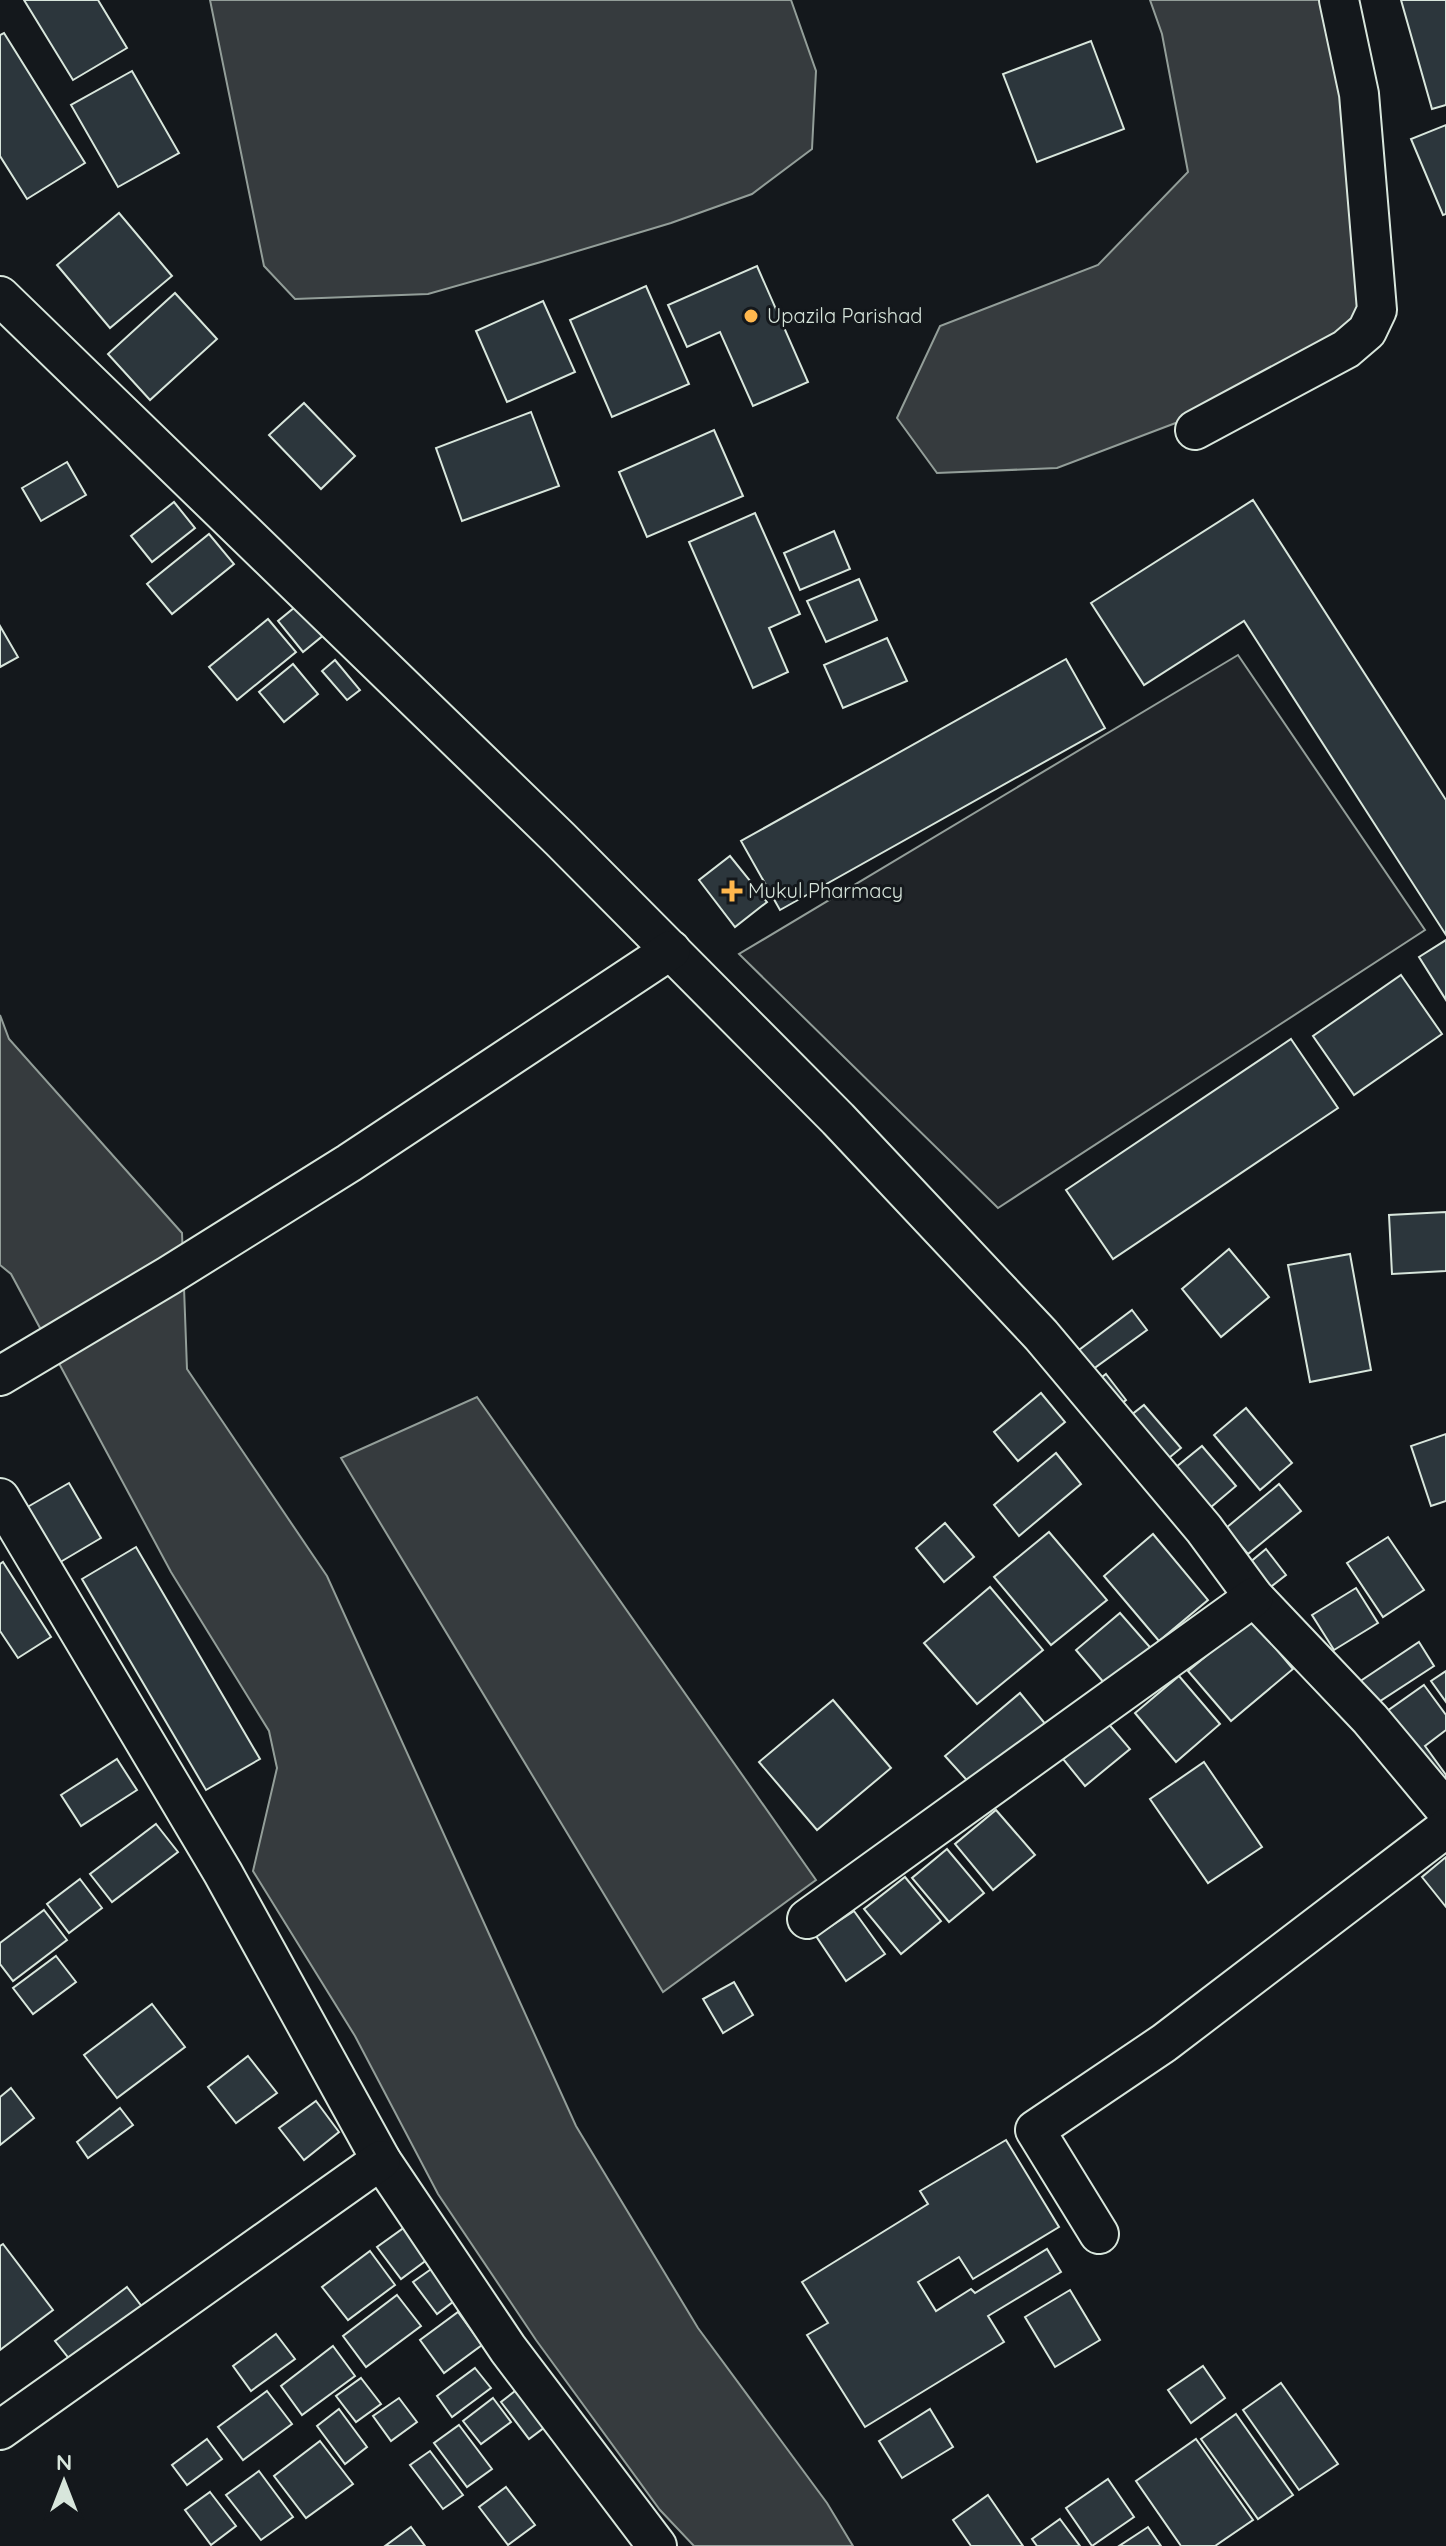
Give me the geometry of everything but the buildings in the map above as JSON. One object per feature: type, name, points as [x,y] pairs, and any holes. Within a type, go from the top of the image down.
[{"type":"street","points":[[1195,430],[1346,349],[1367,331],[1377,310],[1359,94],[1339,0]]},
{"type":"street","points":[[0,296],[549,828],[838,1119],[1041,1335],[1204,1529],[1254,1597],[1370,1719],[1446,1810]]},
{"type":"street","points":[[0,1376],[349,1163],[671,950]]},
{"type":"street","points":[[0,1498],[223,1873],[381,2160],[508,2349],[657,2546]]},
{"type":"street","points":[[807,1919],[1254,1597]]},
{"type":"street","points":[[1099,2234],[1035,2130],[1164,2043],[1446,1828]]},
{"type":"street","points":[[0,2430],[381,2160]]},
{"type":"shaded area","points":[[210,0],[791,0],[816,71],[812,149],[752,194],[671,223],[541,262],[428,294],[295,299],[264,266]]},
{"type":"shaded area","points":[[1150,0],[1325,0],[1340,62],[1363,311],[1322,347],[1202,413],[1057,468],[937,473],[897,418],[940,326],[1098,265],[1188,172],[1162,34]]},
{"type":"shaded area","points":[[1238,655],[1425,930],[998,1208],[739,954]]},
{"type":"shaded area","points":[[0,1015],[9,1039],[182,1233],[187,1369],[327,1576],[576,2126],[698,2328],[827,2503],[853,2546],[694,2546],[660,2510],[536,2340],[438,2194],[355,2036],[253,1871],[277,1768],[269,1731],[171,1572],[11,1274],[0,1265]]},
{"type":"shaded area","points":[[477,1397],[816,1880],[663,1992],[341,1458]]},
{"type":"place","name":"Upazila Parishad","points":[[751,316]]},
{"type":"place","name":"Mukul Pharmacy","points":[[732,891]]}]
